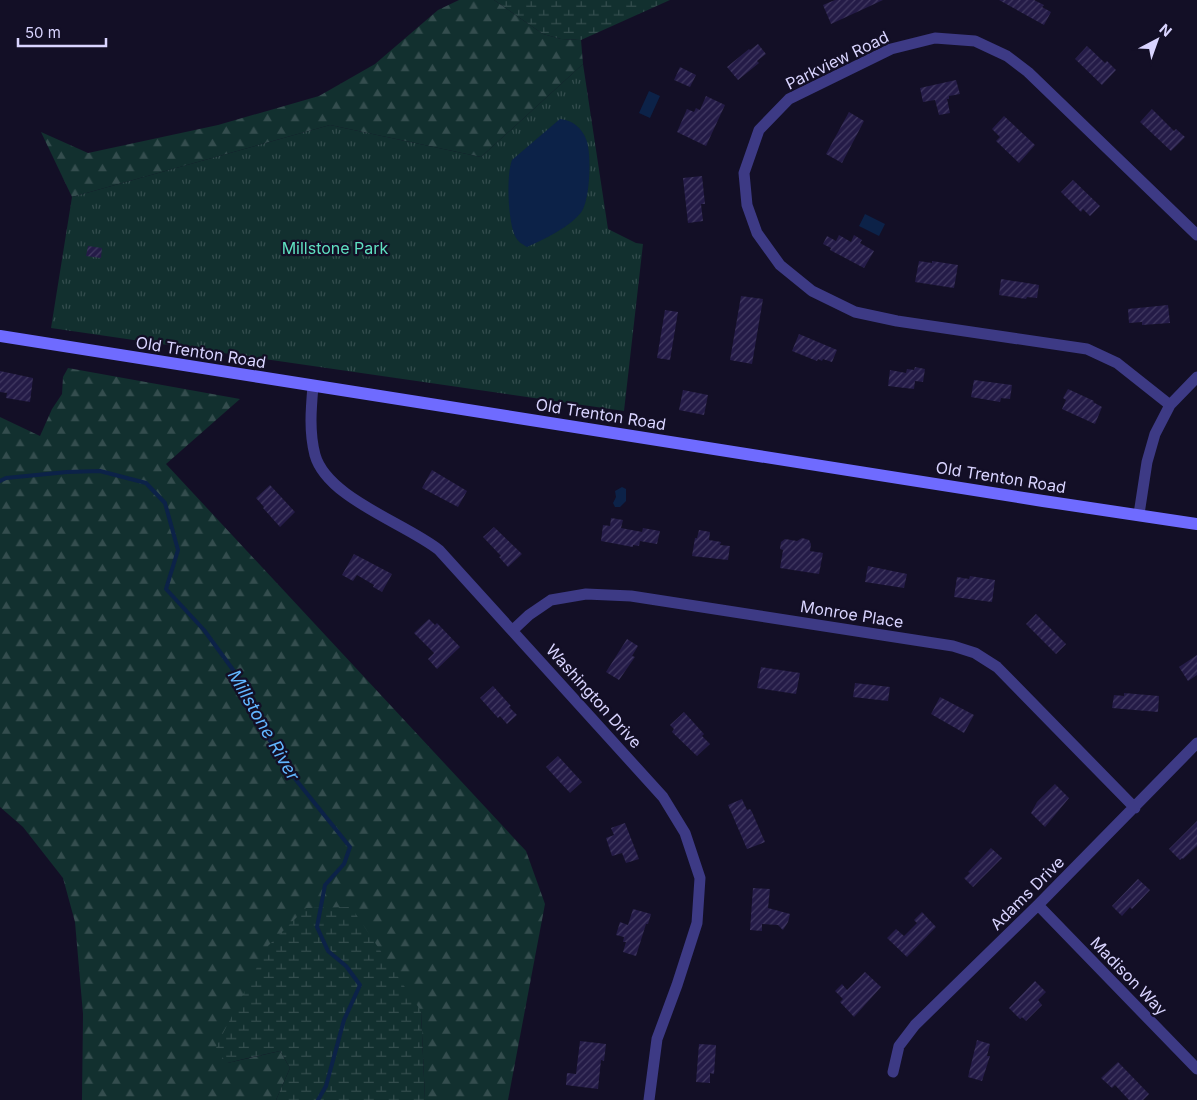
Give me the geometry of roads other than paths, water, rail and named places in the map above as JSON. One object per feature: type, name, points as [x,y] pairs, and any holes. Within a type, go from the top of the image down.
[{"type":"main road","name":"Old Trenton Road","points":[[0,336],[1197,524]]},
{"type":"street","name":"Parkview Road","points":[[1170,405],[1117,364],[1086,349],[897,321],[854,312],[812,291],[780,265],[756,233],[747,205],[744,173],[759,130],[789,99],[891,49],[935,38],[975,41],[1007,56],[1028,72],[1197,235]]},
{"type":"street","points":[[1139,514],[1149,455],[1155,434],[1170,405],[1197,377]]},
{"type":"street","name":"Washington Drive","points":[[313,386],[311,436],[316,458],[330,480],[347,495],[426,539],[439,550],[663,797],[685,833],[700,878],[697,924],[657,1039],[649,1100]]},
{"type":"street","name":"Monroe Place","points":[[513,630],[529,615],[551,600],[586,594],[631,596],[953,646],[975,653],[997,667],[1134,808]]},
{"type":"street","name":"Adams Drive","points":[[893,1072],[899,1046],[915,1025],[1038,905],[1197,743]]},
{"type":"street","name":"Madison Way","points":[[1038,905],[1197,1069]]},
{"type":"water","points":[[649,91],[660,96],[650,118],[639,113]]},
{"type":"water","points":[[560,119],[576,125],[586,139],[589,165],[585,205],[571,222],[527,247],[517,240],[511,220],[509,198],[510,167],[512,160]]},
{"type":"water","points":[[865,214],[885,224],[879,236],[859,226]]},
{"type":"water","points":[[622,487],[626,489],[626,501],[620,507],[615,507],[613,503],[616,497],[615,491]]},
{"type":"waterway","name":"Millstone River","points":[[0,481],[6,478],[100,471],[146,483],[165,503],[178,550],[166,589],[204,630],[239,678],[261,726],[288,770],[350,847],[344,864],[325,885],[317,927],[328,951],[346,966],[360,985],[344,1020],[326,1086],[318,1100]]},
{"type":"park label","name":"Millstone Park","points":[[335,248]]}]
